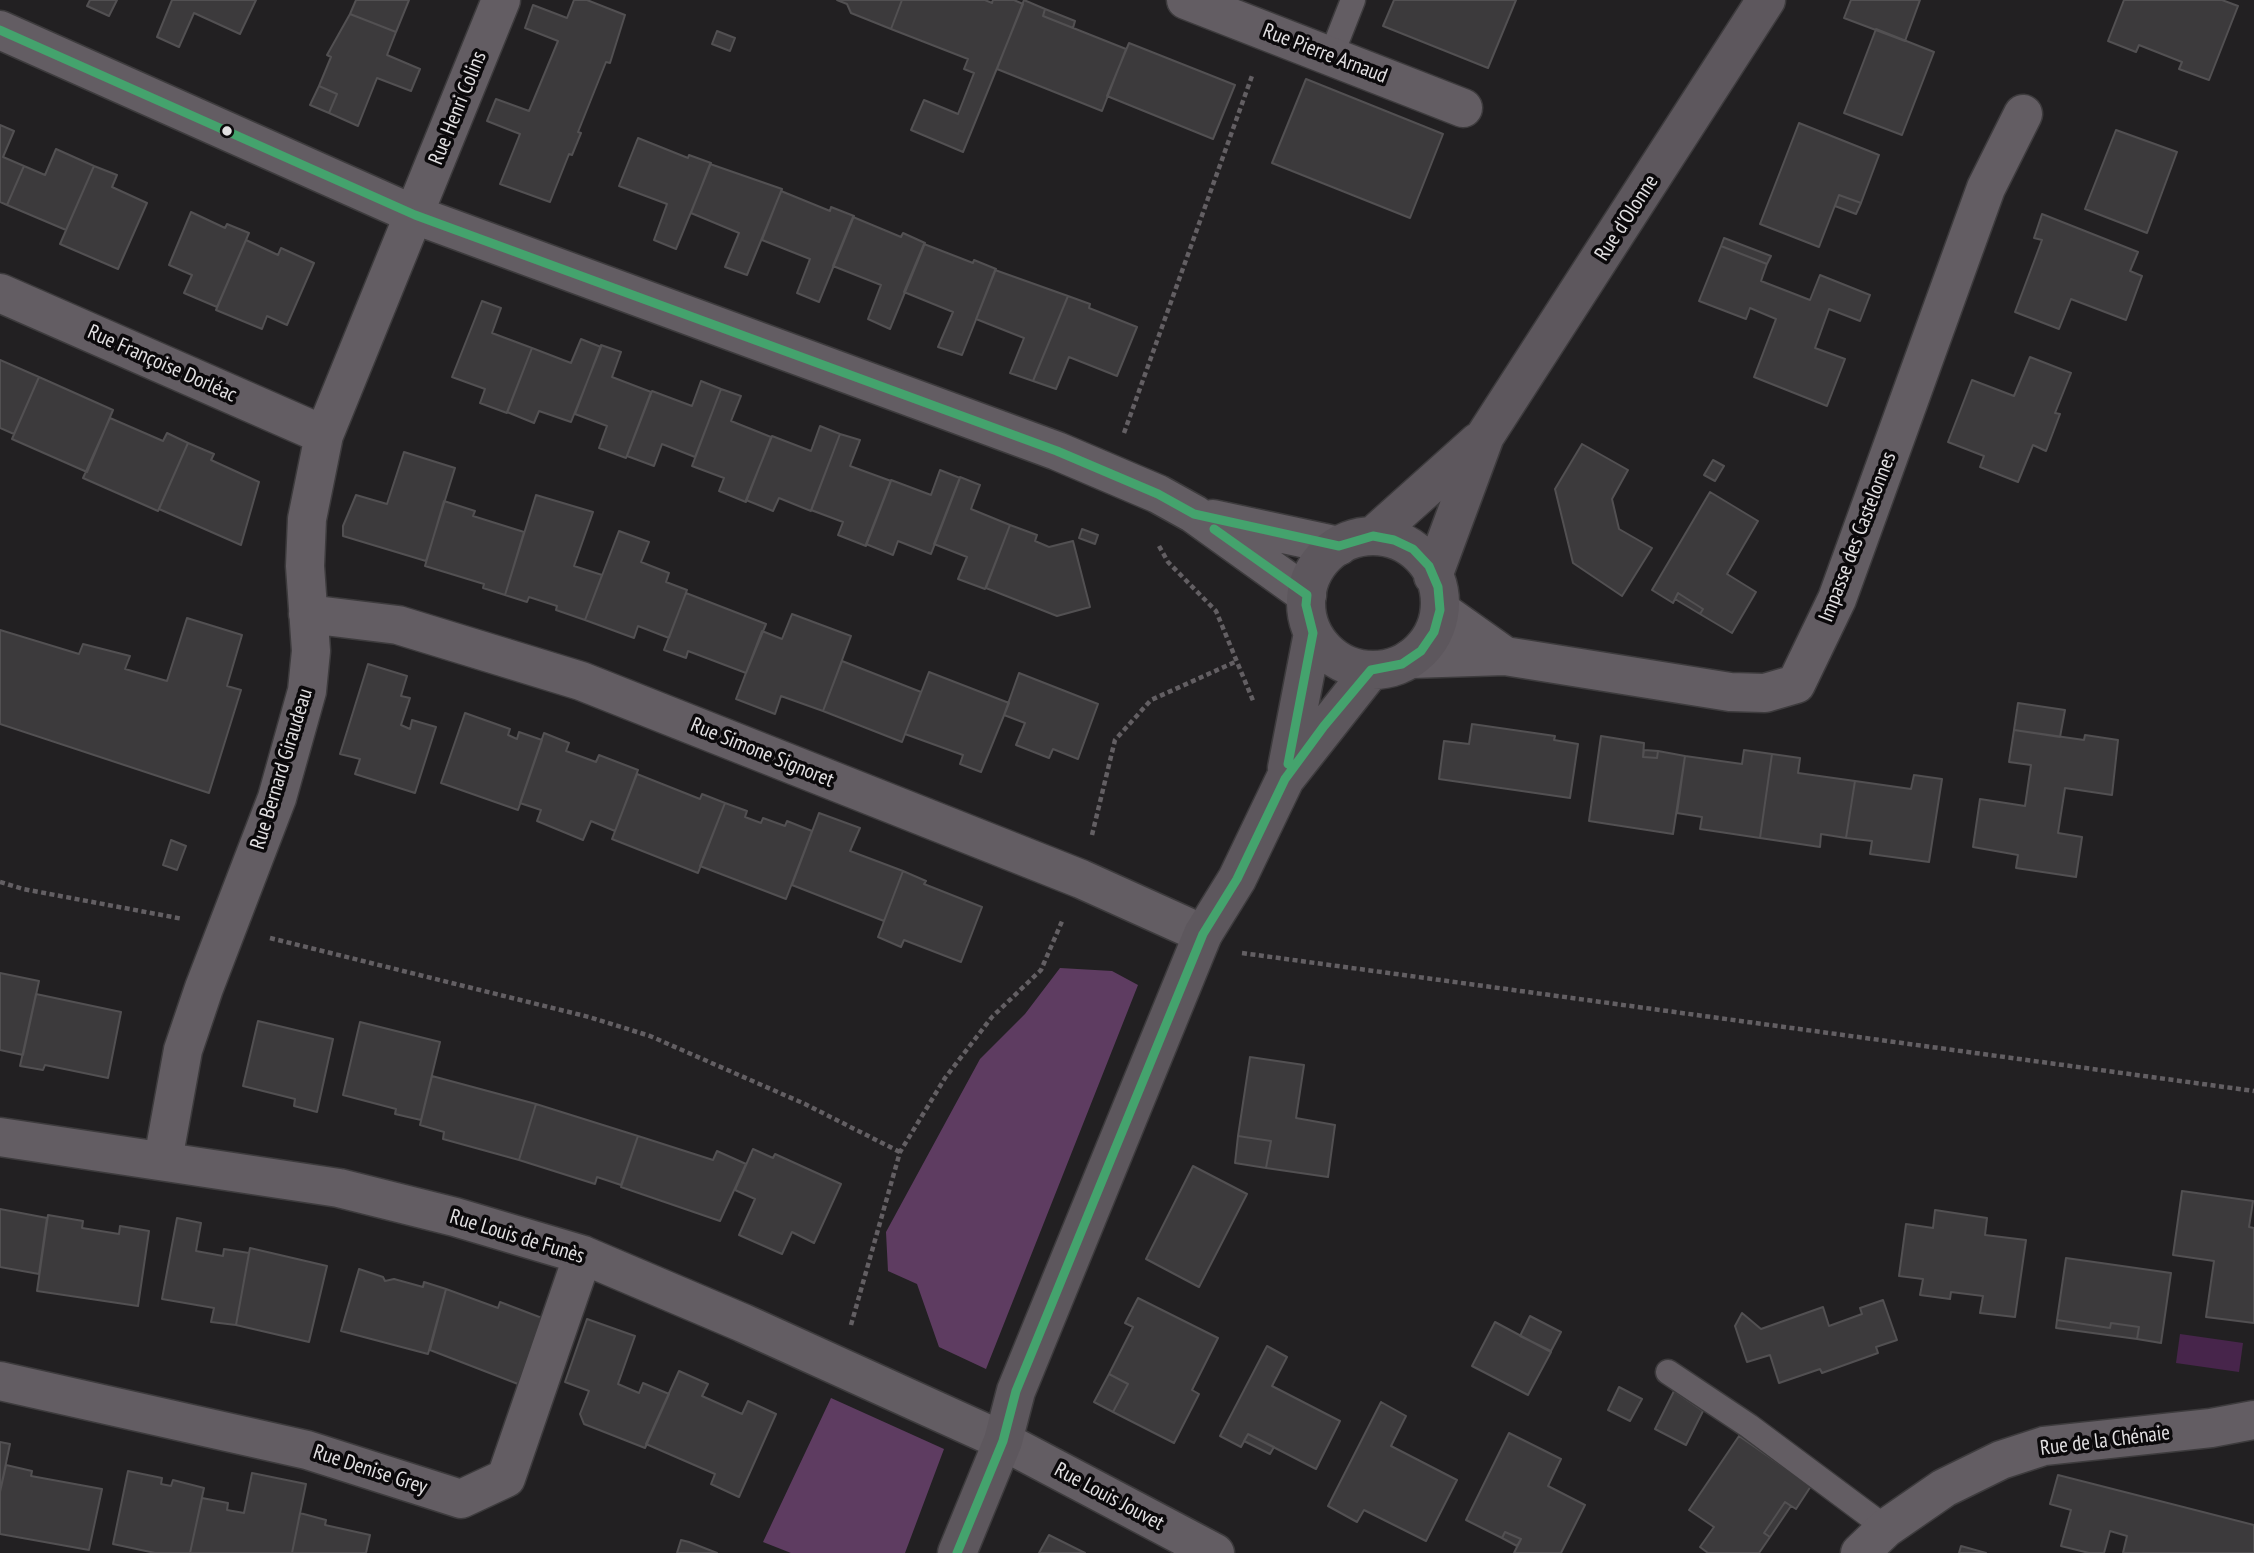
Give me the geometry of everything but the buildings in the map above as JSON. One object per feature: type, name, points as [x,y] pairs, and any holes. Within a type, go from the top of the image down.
[{"type":"street","name":"Rue Henri Colins","points":[[415,215],[501,0]]},
{"type":"street","name":"Rue Pierre Arnaud","points":[[1186,0],[1464,108]]},
{"type":"street","name":"Rue d'Olonne","points":[[1410,659],[1420,651],[1434,632],[1437,593],[1485,436],[1766,0]]},
{"type":"street","points":[[0,30],[415,215],[1058,452],[1158,494],[1194,514],[1307,595],[1306,605],[1314,632],[1320,644],[1335,659],[1356,669],[1371,670],[1402,664],[1410,659]]},
{"type":"street","name":"Impasse des Castelonnes","points":[[1410,659],[1505,656],[1730,692],[1765,693],[1796,684],[1837,600],[1986,188],[2023,114]]},
{"type":"street","name":"Rue Bernard Giraudeau","points":[[163,1160],[183,1050],[277,798],[307,691],[311,651],[307,519],[324,435],[415,215]]},
{"type":"street","name":"Rue Françoise Dorléac","points":[[0,293],[324,435]]},
{"type":"street","name":"Rue d'Olonne","points":[[1307,595],[1318,565],[1356,541],[1485,436]]},
{"type":"street","points":[[1194,514],[1356,541],[1394,540],[1413,549],[1429,566],[1437,593]]},
{"type":"street","name":"Impasse des Castelonnes","points":[[1437,593],[1505,656]]},
{"type":"street","name":"Rue Simone Signoret","points":[[308,614],[398,625],[581,681],[1081,879],[1203,934]]},
{"type":"street","points":[[1285,779],[1314,632]]},
{"type":"street","points":[[957,1553],[1003,1441],[1016,1391],[1203,934],[1237,879],[1285,779],[1371,670]]},
{"type":"street","name":"Rue Louis de Funès","points":[[0,1137],[339,1188],[455,1217],[583,1255],[743,1323],[1003,1441]]},
{"type":"street","name":"Rue Denise Grey","points":[[0,1381],[307,1450],[461,1499],[506,1478],[583,1255]]},
{"type":"street","name":"Rue de la Chénaie","points":[[1873,1541],[1944,1488],[2001,1460],[2044,1446],[2254,1420]]},
{"type":"street","name":"Rue Louis Jouvet","points":[[1003,1441],[1215,1553]]},
{"type":"lane","points":[[1331,56],[1353,0]]},
{"type":"lane","points":[[1668,1372],[1749,1426],[1873,1541]]},
{"type":"path","points":[[1123,434],[1268,32]]},
{"type":"path","points":[[850,1328],[900,1152],[946,1078],[992,1017],[1041,970],[1081,879],[1115,740],[1151,700],[1235,662],[1216,611],[1168,562],[1152,533],[1158,494]]},
{"type":"path","points":[[0,882],[122,909],[229,927],[589,1017],[650,1036],[805,1104],[900,1152]]},
{"type":"path","points":[[1203,934],[1237,952],[2254,1091]]},
{"type":"shaded area","points":[[1060,968],[1112,971],[1138,985],[986,1369],[939,1347],[917,1284],[888,1271],[886,1232],[980,1059],[1025,1014]]},
{"type":"shaded area","points":[[2180,1334],[2243,1343],[2239,1372],[2176,1363]]},
{"type":"shaded area","points":[[831,1398],[944,1449],[905,1553],[791,1553],[763,1542]]},
{"type":"transit line","points":[[0,30],[415,215],[1057,451],[1158,494],[1194,514],[1339,546],[1373,536],[1394,540],[1413,549],[1429,566],[1438,587],[1440,610],[1434,632],[1421,651],[1402,664],[1371,670],[1324,726],[1285,779],[1237,879],[1203,934],[1016,1391],[1003,1441],[957,1553]]},
{"type":"transit line","points":[[1214,529],[1307,595],[1306,605],[1313,633],[1288,764]]}]
